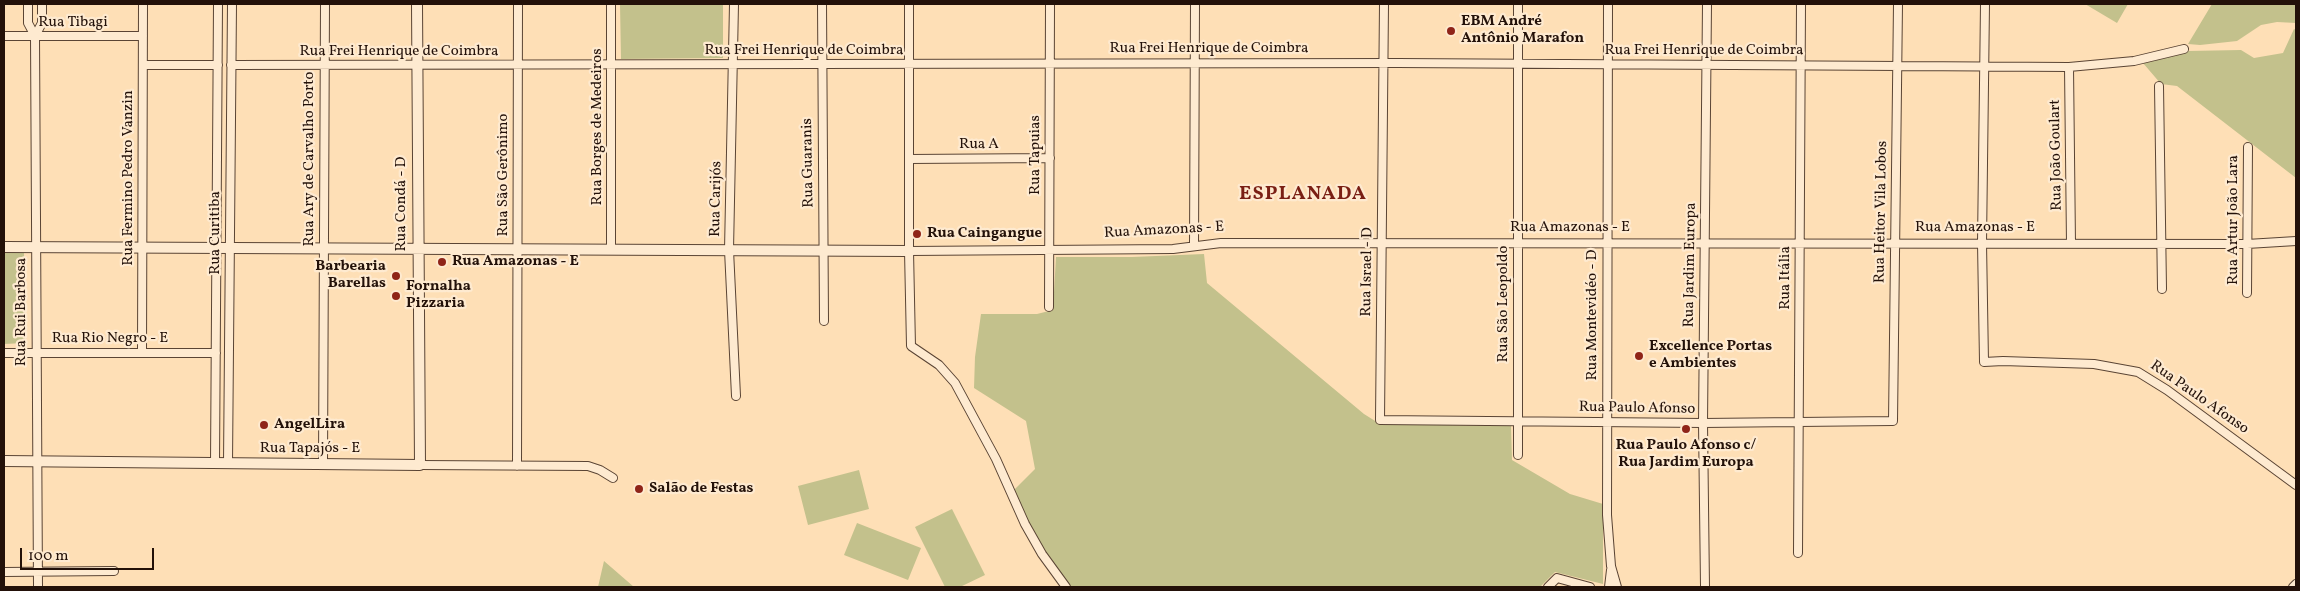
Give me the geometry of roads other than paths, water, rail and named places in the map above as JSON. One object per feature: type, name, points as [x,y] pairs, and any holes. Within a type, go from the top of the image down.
[{"type":"street","points":[[28,4],[28,23],[34,36]]},
{"type":"street","points":[[34,36],[42,23],[42,4]]},
{"type":"street","name":"Rua Fermino Pedro Vanzin","points":[[142,353],[143,4]]},
{"type":"street","name":"Rua Curitiba","points":[[215,463],[218,4]]},
{"type":"street","name":"Rua Curitiba","points":[[228,463],[232,4]]},
{"type":"street","name":"Rua Ary de Carvalho Porto","points":[[323,464],[325,4]]},
{"type":"street","name":"Rua Condá - D","points":[[417,4],[417,249],[420,465]]},
{"type":"street","name":"Rua São Gerônimo","points":[[517,466],[518,4]]},
{"type":"street","name":"Rua Borges de Medeiros","points":[[611,250],[612,4]]},
{"type":"street","name":"Rua Carijós","points":[[734,4],[730,250],[736,396]]},
{"type":"street","name":"Rua Guaranis","points":[[822,4],[824,321]]},
{"type":"street","points":[[909,4],[911,346],[939,365],[955,383],[996,459],[1025,524],[1042,554],[1066,587]]},
{"type":"street","name":"Rua Tapuias","points":[[1050,4],[1050,307]]},
{"type":"street","points":[[1194,246],[1195,4]]},
{"type":"street","name":"Rua Israel - D","points":[[1380,420],[1384,4]]},
{"type":"street","name":"Rua São Leopoldo","points":[[1518,4],[1518,455]]},
{"type":"street","name":"Rua Montevidéo - D","points":[[1608,4],[1607,515],[1612,566],[1617,587]]},
{"type":"street","name":"Rua Jardim Europa","points":[[1705,587],[1703,423],[1707,4]]},
{"type":"street","name":"Rua Itália","points":[[1798,553],[1801,4]]},
{"type":"street","name":"Rua Heitor Vila Lobos","points":[[1893,421],[1898,4]]},
{"type":"street","points":[[1982,243],[1985,4]]},
{"type":"street","name":"Rua Tibagi","points":[[4,36],[143,36]]},
{"type":"street","name":"Rua Rui Barbosa","points":[[34,36],[38,587]]},
{"type":"street","name":"Rua Frei Henrique de Coimbra","points":[[231,65],[1383,62],[2070,67],[2134,61],[2184,48]]},
{"type":"street","points":[[143,65],[218,65]]},
{"type":"street","name":"Rua João Goulart","points":[[2070,67],[2071,244]]},
{"type":"street","points":[[2159,86],[2162,289]]},
{"type":"street","name":"Rua Artur João Lara","points":[[2247,293],[2248,147]]},
{"type":"street","name":"Rua A","points":[[909,159],[1050,158]]},
{"type":"street","name":"Rua Amazonas - E","points":[[4,247],[909,251],[1173,249],[1222,243],[2247,244],[2296,241]]},
{"type":"street","name":"Rua Paulo Afonso","points":[[1982,243],[1984,362],[2094,364],[2138,372],[2167,390],[2296,485]]},
{"type":"street","name":"Rua Rio Negro - E","points":[[4,353],[216,353]]},
{"type":"street","name":"Rua Paulo Afonso","points":[[1380,420],[1703,423],[1893,421]]},
{"type":"street","name":"Rua Tapajós - E","points":[[4,461],[588,466],[600,470],[613,478]]},
{"type":"street","name":"Rua Montevidéo - D","points":[[1609,587],[1612,566]]},
{"type":"street","points":[[4,572],[114,571]]},
{"type":"street","points":[[1548,587],[1558,578],[1590,587]]},
{"type":"street","points":[[2293,587],[2296,584]]},
{"type":"place","name":"EBM André Antônio Marafon","points":[[1451,31]]},
{"type":"place","name":"Rua Caingangue","points":[[917,234]]},
{"type":"place","name":"Rua Amazonas - E","points":[[442,262]]},
{"type":"place","name":"Barbearia Barellas","points":[[396,276]]},
{"type":"place","name":"Fornalha Pizzaria","points":[[396,296]]},
{"type":"place","name":"Excellence Portas e Ambientes","points":[[1639,356]]},
{"type":"place","name":"AngelLira","points":[[264,425]]},
{"type":"place","name":"Rua Paulo Afonso c/ Rua Jardim Europa","points":[[1686,429]]},
{"type":"place","name":"Salão de Festas","points":[[639,489]]},
{"type":"district","name":"ESPLANADA","points":[[1303,195]]}]
